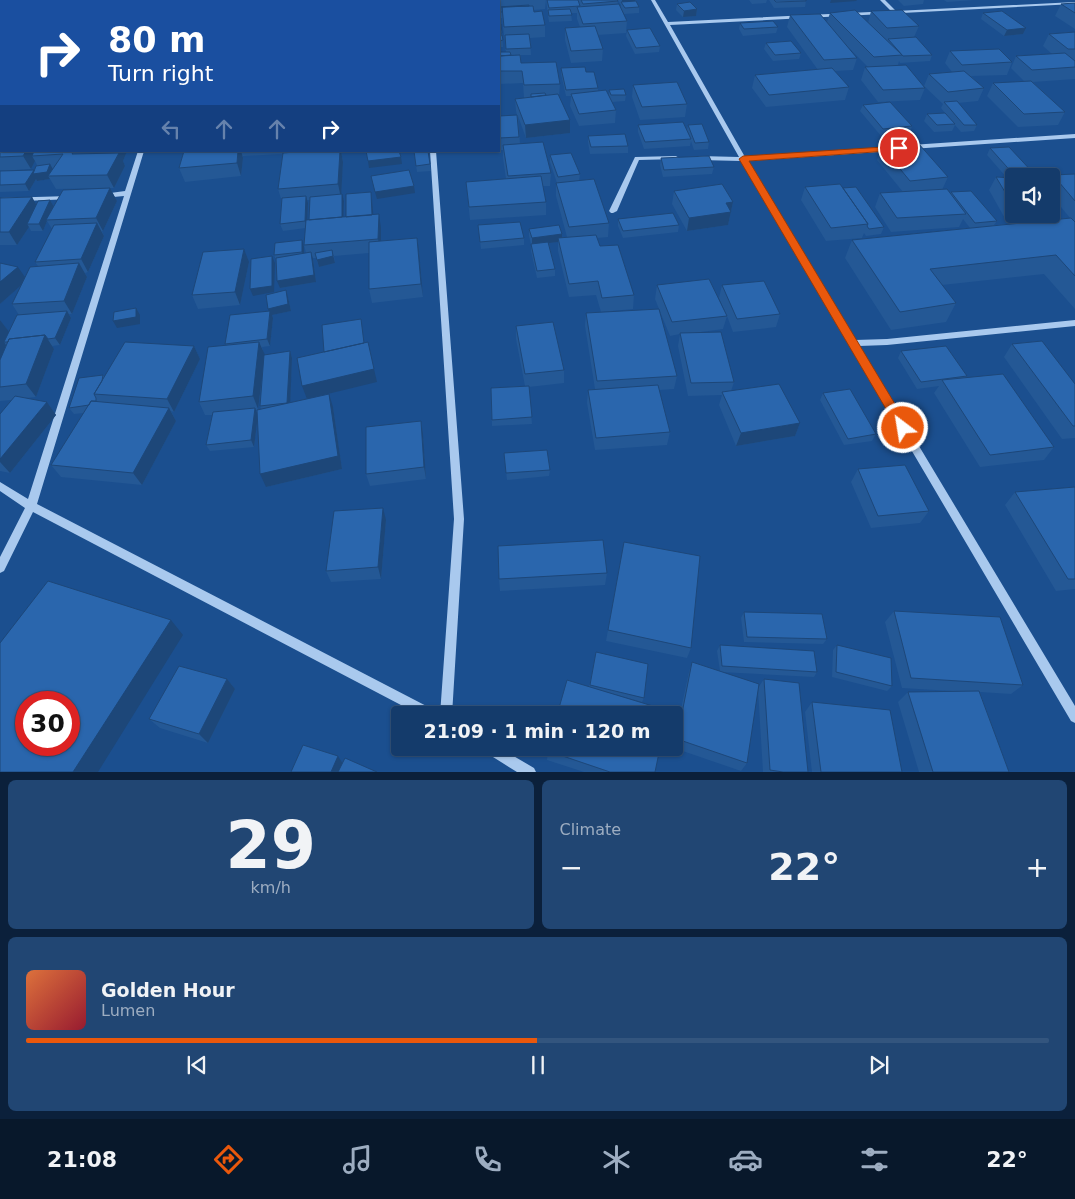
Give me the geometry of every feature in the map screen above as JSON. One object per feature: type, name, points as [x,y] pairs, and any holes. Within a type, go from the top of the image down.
[{"type":"street","points":[[653,0],[743,159],[1075,717]]},
{"type":"street","points":[[882,0],[894,11]]},
{"type":"street","points":[[666,24],[1075,3]]},
{"type":"street","points":[[695,158],[743,159],[1075,136]]},
{"type":"street","points":[[0,568],[30,506],[142,152]]},
{"type":"street","points":[[433,152],[459,518],[447,706]]},
{"type":"street","points":[[613,211],[637,158],[685,158]]},
{"type":"street","points":[[91,196],[128,194]]},
{"type":"street","points":[[0,200],[44,200],[82,197]]},
{"type":"street","points":[[852,343],[887,342],[1075,323]]},
{"type":"street","points":[[0,486],[30,506],[415,706]]},
{"type":"street","points":[[503,756],[530,772]]},
{"type":"building","points":[[547,0],[578,0],[580,6],[549,8]]},
{"type":"building","points":[[581,0],[617,0],[618,1],[583,4]]},
{"type":"building","points":[[774,0],[806,0],[806,1],[776,2]]},
{"type":"building","points":[[636,1],[639,7],[625,8],[621,2]]},
{"type":"building","points":[[690,2],[697,9],[684,11],[677,4]]},
{"type":"building","points":[[1075,3],[1075,13],[1061,4]]},
{"type":"building","points":[[619,4],[627,21],[583,24],[577,7]]},
{"type":"building","points":[[529,5],[502,7],[502,12],[500,12],[500,7]]},
{"type":"building","points":[[533,6],[534,12],[542,11],[545,25],[504,27],[502,7]]},
{"type":"building","points":[[570,9],[572,15],[549,16],[548,10]]},
{"type":"building","points":[[855,10],[902,55],[874,57],[830,13]]},
{"type":"building","points":[[902,10],[919,26],[887,28],[871,11]]},
{"type":"building","points":[[1002,11],[1026,28],[1007,30],[983,13]]},
{"type":"building","points":[[820,14],[857,58],[824,60],[790,15]]},
{"type":"building","points":[[773,21],[778,27],[744,29],[740,23]]},
{"type":"building","points":[[595,26],[603,49],[571,51],[565,28]]},
{"type":"building","points":[[650,28],[660,46],[636,48],[627,30]]},
{"type":"building","points":[[1075,32],[1075,49],[1068,49],[1049,34]]},
{"type":"building","points":[[529,34],[531,48],[506,49],[505,35]]},
{"type":"building","points":[[916,37],[932,55],[903,56],[888,39]]},
{"type":"building","points":[[791,41],[801,53],[775,55],[766,43]]},
{"type":"building","points":[[999,49],[1012,62],[962,65],[950,51]]},
{"type":"building","points":[[500,52],[510,52],[511,55],[500,56]]},
{"type":"building","points":[[1065,53],[1075,61],[1075,67],[1032,70],[1016,56]]},
{"type":"building","points":[[520,55],[521,63],[556,62],[560,84],[524,85],[522,71],[500,71],[500,56]]},
{"type":"building","points":[[906,65],[925,88],[883,90],[865,67]]},
{"type":"building","points":[[585,67],[586,72],[594,72],[598,88],[566,90],[561,68]]},
{"type":"building","points":[[832,68],[849,87],[769,95],[755,75]]},
{"type":"building","points":[[964,71],[984,88],[948,92],[929,74]]},
{"type":"building","points":[[1031,81],[1065,112],[1024,114],[993,83]]},
{"type":"building","points":[[677,82],[687,104],[642,107],[633,85]]},
{"type":"building","points":[[624,89],[626,95],[611,95],[609,90]]},
{"type":"building","points":[[606,90],[616,110],[579,114],[571,94]]},
{"type":"building","points":[[545,93],[546,95],[531,97],[531,94]]},
{"type":"building","points":[[558,94],[570,120],[525,125],[515,99]]},
{"type":"building","points":[[957,101],[977,125],[964,125],[944,102]]},
{"type":"building","points":[[890,102],[912,126],[883,129],[863,105]]},
{"type":"building","points":[[945,113],[955,124],[937,125],[927,114]]},
{"type":"building","points":[[517,115],[519,137],[500,138],[500,116]]},
{"type":"building","points":[[683,122],[691,139],[645,142],[638,125]]},
{"type":"building","points":[[702,124],[709,142],[695,143],[688,125]]},
{"type":"building","points":[[625,134],[628,146],[591,147],[588,136]]},
{"type":"building","points":[[543,142],[551,173],[508,176],[503,145]]},
{"type":"building","points":[[918,143],[948,177],[910,181],[882,147]]},
{"type":"building","points":[[1009,147],[1029,168],[1008,168],[990,148]]},
{"type":"building","points":[[0,152],[25,152],[23,156],[0,157]]},
{"type":"building","points":[[34,152],[73,152],[72,154],[119,153],[107,175],[48,176],[63,154],[32,156]]},
{"type":"building","points":[[184,152],[238,152],[237,163],[179,168]]},
{"type":"building","points":[[340,152],[338,184],[278,189],[283,153]]},
{"type":"building","points":[[366,152],[399,152],[401,157],[368,161]]},
{"type":"building","points":[[414,152],[428,152],[430,164],[416,166]]},
{"type":"building","points":[[571,153],[580,174],[558,177],[550,155]]},
{"type":"building","points":[[709,156],[714,167],[664,170],[661,158]]},
{"type":"building","points":[[50,164],[47,172],[33,174],[36,166]]},
{"type":"building","points":[[34,170],[25,184],[0,185],[0,171]]},
{"type":"building","points":[[409,170],[414,186],[375,192],[371,176]]},
{"type":"building","points":[[1075,174],[1075,201],[1060,183],[1060,175]]},
{"type":"building","points":[[541,176],[546,202],[469,207],[466,182]]},
{"type":"building","points":[[996,177],[1005,178],[1005,192]]},
{"type":"building","points":[[594,179],[609,223],[569,227],[556,183]]},
{"type":"building","points":[[722,184],[733,202],[726,203],[731,212],[689,218],[674,191]]},
{"type":"building","points":[[840,184],[868,224],[831,228],[805,187]]},
{"type":"building","points":[[856,187],[884,227],[869,229],[868,224],[843,188]]},
{"type":"building","points":[[110,188],[96,218],[46,220],[63,190]]},
{"type":"building","points":[[947,189],[966,214],[897,218],[880,193]]},
{"type":"building","points":[[971,191],[997,221],[975,223],[951,192]]},
{"type":"building","points":[[371,192],[372,215],[346,217],[346,194]]},
{"type":"building","points":[[342,194],[342,217],[309,220],[310,197]]},
{"type":"building","points":[[306,196],[305,221],[280,224],[282,198]]},
{"type":"building","points":[[32,197],[9,232],[0,232],[0,198]]},
{"type":"building","points":[[50,200],[39,224],[27,224],[38,201]]},
{"type":"building","points":[[673,213],[679,225],[623,231],[618,219]]},
{"type":"building","points":[[379,214],[378,239],[304,245],[306,220]]},
{"type":"building","points":[[1071,218],[1075,222],[1075,276],[1056,255],[930,269],[956,303],[900,312],[852,240],[1021,223],[1060,223],[1060,219]]},
{"type":"building","points":[[520,222],[524,238],[480,242],[478,225]]},
{"type":"building","points":[[97,223],[81,259],[35,262],[54,225]]},
{"type":"building","points":[[559,225],[562,234],[532,238],[529,229]]},
{"type":"building","points":[[596,235],[600,246],[618,245],[634,295],[602,298],[598,281],[569,284],[558,238]]},
{"type":"building","points":[[417,238],[421,284],[369,289],[369,242]]},
{"type":"building","points":[[302,240],[302,252],[274,255],[275,243]]},
{"type":"building","points":[[548,242],[555,269],[537,271],[531,244]]},
{"type":"building","points":[[244,249],[235,292],[192,295],[203,252]]},
{"type":"building","points":[[332,250],[333,256],[317,260],[315,253]]},
{"type":"building","points":[[311,252],[314,275],[277,281],[276,258]]},
{"type":"building","points":[[272,256],[272,286],[250,289],[251,259]]},
{"type":"building","points":[[0,263],[18,267],[0,282]]},
{"type":"building","points":[[79,263],[64,301],[12,304],[30,267]]},
{"type":"building","points":[[709,279],[727,316],[672,322],[657,285]]},
{"type":"building","points":[[764,281],[780,314],[737,319],[722,285]]},
{"type":"building","points":[[286,290],[288,304],[268,309],[266,295]]},
{"type":"building","points":[[136,308],[136,317],[113,321],[114,312]]},
{"type":"building","points":[[659,309],[677,376],[597,381],[586,313]]},
{"type":"building","points":[[67,311],[55,338],[48,339],[45,335],[9,339],[8,342],[4,342],[17,315]]},
{"type":"building","points":[[270,311],[267,339],[225,344],[230,315]]},
{"type":"building","points":[[361,319],[364,343],[324,352],[322,325]]},
{"type":"building","points":[[553,322],[564,370],[525,374],[516,326]]},
{"type":"building","points":[[721,332],[734,382],[691,383],[680,333]]},
{"type":"building","points":[[45,335],[26,384],[0,387],[0,360],[9,339]]},
{"type":"building","points":[[1042,341],[1075,384],[1075,426],[1073,426],[1012,344]]},
{"type":"building","points":[[125,342],[194,346],[167,399],[94,394]]},
{"type":"building","points":[[259,342],[253,396],[199,402],[208,347]]},
{"type":"building","points":[[368,342],[374,369],[302,386],[297,358]]},
{"type":"building","points":[[946,346],[967,376],[921,382],[901,351]]},
{"type":"building","points":[[290,351],[287,403],[260,406],[264,355]]},
{"type":"building","points":[[1003,374],[1054,447],[990,455],[942,380]]},
{"type":"building","points":[[103,375],[102,381],[94,394],[96,401],[91,401],[89,405],[69,408],[79,378]]},
{"type":"building","points":[[779,384],[800,423],[741,433],[722,392]]},
{"type":"building","points":[[658,385],[670,432],[596,438],[588,390]]},
{"type":"building","points":[[529,386],[532,417],[492,420],[491,388]]},
{"type":"building","points":[[850,389],[876,434],[848,439],[823,393]]},
{"type":"building","points":[[329,394],[338,456],[260,474],[257,410]]},
{"type":"building","points":[[15,396],[47,402],[0,459],[0,414]]},
{"type":"building","points":[[91,401],[169,408],[133,473],[51,465]]},
{"type":"building","points":[[255,408],[251,440],[206,445],[213,412]]},
{"type":"building","points":[[421,421],[424,467],[366,474],[366,427]]},
{"type":"building","points":[[547,450],[550,470],[506,473],[504,453]]},
{"type":"building","points":[[905,465],[929,511],[878,516],[858,469]]},
{"type":"building","points":[[1075,487],[1075,579],[1068,579],[1015,492]]},
{"type":"building","points":[[383,508],[378,567],[326,571],[334,511]]},
{"type":"building","points":[[603,540],[607,573],[499,579],[498,546]]},
{"type":"building","points":[[624,542],[700,556],[691,648],[608,630]]},
{"type":"building","points":[[48,581],[171,620],[73,772],[0,772],[0,643]]},
{"type":"building","points":[[894,611],[1000,617],[1023,685],[911,678]]},
{"type":"building","points":[[744,612],[822,614],[827,639],[747,637]]},
{"type":"building","points":[[720,645],[814,651],[817,672],[722,666]]},
{"type":"building","points":[[837,645],[891,658],[892,686],[836,672]]},
{"type":"building","points":[[596,652],[648,664],[644,698],[590,685]]},
{"type":"building","points":[[692,662],[759,684],[747,763],[683,741],[683,708]]},
{"type":"building","points":[[179,666],[227,679],[199,734],[149,719]]},
{"type":"building","points":[[764,679],[799,683],[808,772],[770,770]]},
{"type":"building","points":[[567,680],[653,706],[560,706]]},
{"type":"building","points":[[979,691],[1009,772],[933,772],[908,692]]},
{"type":"building","points":[[812,702],[890,710],[902,772],[821,772]]},
{"type":"building","points":[[303,745],[338,756],[331,772],[291,772]]},
{"type":"building","points":[[563,756],[658,756],[655,772],[610,772]]},
{"type":"building","points":[[345,758],[377,772],[338,772]]},
{"type":"route","points":[[899,148],[743,159],[903,428]]}]
